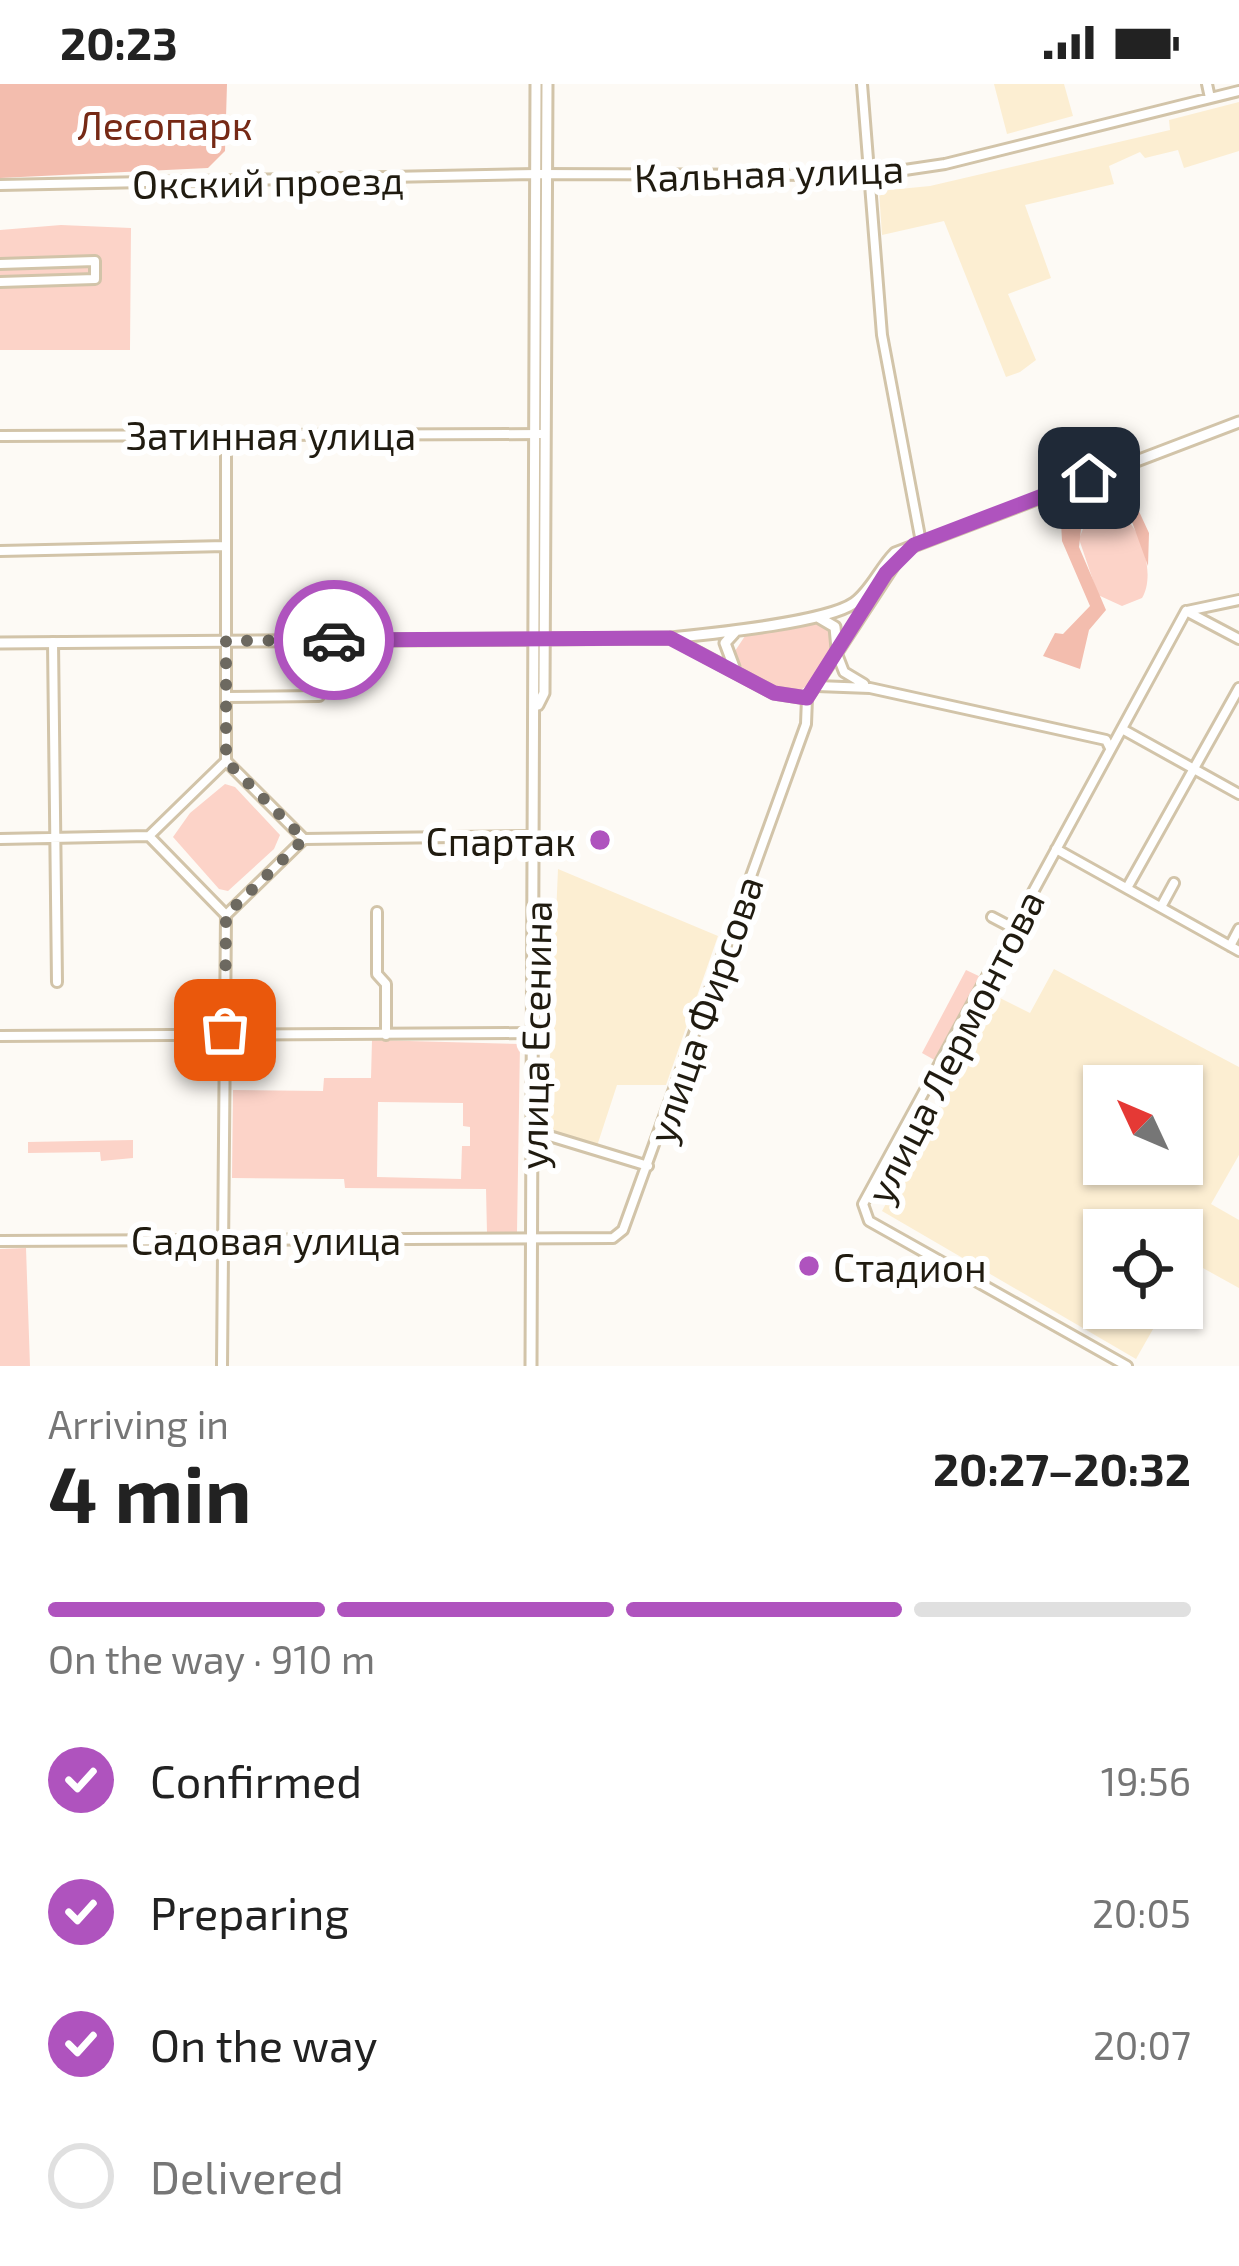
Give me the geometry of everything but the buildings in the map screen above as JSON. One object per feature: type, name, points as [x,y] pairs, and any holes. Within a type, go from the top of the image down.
[{"type":"main road","points":[[536,84],[542,175]]},
{"type":"main road","points":[[542,175],[547,84]]},
{"type":"main road","name":"улица Есенина","points":[[531,1366],[542,175]]},
{"type":"main road","points":[[0,643],[729,635],[855,602],[882,566],[918,543],[1239,422]]},
{"type":"main road","points":[[670,638],[774,693],[807,698],[886,573],[918,543]]},
{"type":"main road","points":[[813,615],[835,626],[837,654]]},
{"type":"main road","points":[[710,657],[729,635]]},
{"type":"main road","points":[[729,635],[728,662],[742,675]]},
{"type":"street","points":[[862,84],[881,335],[918,543]]},
{"type":"street","points":[[1207,84],[1210,98]]},
{"type":"street","name":"Кальная улица","points":[[542,175],[871,175],[945,164],[1239,91]]},
{"type":"street","name":"Окский проезд","points":[[0,185],[542,175]]},
{"type":"street","points":[[0,264],[95,261],[95,279],[0,282]]},
{"type":"street","points":[[226,433],[226,761],[304,839]]},
{"type":"street","name":"Затинная улица","points":[[0,436],[539,434]]},
{"type":"street","points":[[0,550],[226,546]]},
{"type":"street","points":[[1186,611],[1239,600]]},
{"type":"street","points":[[1186,611],[1239,638]]},
{"type":"street","name":"улица Лермонтова","points":[[1127,1366],[869,1222],[863,1204],[1186,611]]},
{"type":"street","points":[[52,643],[57,982]]},
{"type":"street","points":[[837,654],[844,671],[870,688]]},
{"type":"street","points":[[818,686],[870,688],[1106,740],[1111,750]]},
{"type":"street","points":[[1127,889],[1239,688]]},
{"type":"street","points":[[226,697],[319,696]]},
{"type":"street","name":"улица Фирсова","points":[[532,1240],[614,1238],[622,1231],[803,730],[807,698]]},
{"type":"street","points":[[1122,729],[1239,794]]},
{"type":"street","points":[[0,839],[149,836],[226,761]]},
{"type":"street","points":[[149,836],[226,915],[222,1366]]},
{"type":"street","points":[[226,915],[304,839],[536,836]]},
{"type":"street","points":[[1056,849],[1235,948],[1239,929]]},
{"type":"street","points":[[1161,907],[1174,883]]},
{"type":"street","points":[[377,912],[377,974],[386,984],[386,1035]]},
{"type":"street","points":[[992,917],[1013,928]]},
{"type":"street","points":[[0,1036],[534,1033]]},
{"type":"street","points":[[533,1131],[648,1166]]},
{"type":"street","name":"Садовая улица","points":[[0,1241],[532,1240]]},
{"type":"shaded area","points":[[994,84],[1064,84],[1073,116],[1007,134]]},
{"type":"shaded area","points":[[1239,102],[1239,151],[1184,168],[1178,150],[1145,158],[1140,152],[1109,166],[1114,184],[1025,205],[1051,278],[1008,294],[1036,360],[1020,372],[1006,377],[944,221],[882,235],[879,191],[930,186],[1170,130],[1169,120]]},
{"type":"shaded area","points":[[61,225],[131,228],[130,350],[0,350],[0,230]]},
{"type":"shaded area","points":[[1113,510],[1131,524],[1147,562],[1142,598],[1122,606],[1098,595],[1079,539],[1087,519]]},
{"type":"shaded area","points":[[820,620],[832,630],[828,656],[801,690],[762,682],[744,670],[733,654],[745,636]]},
{"type":"shaded area","points":[[225,784],[235,787],[280,835],[274,849],[228,891],[219,889],[173,837],[190,813]]},
{"type":"shaded area","points":[[558,869],[718,936],[666,1085],[617,1085],[597,1146],[547,1128]]},
{"type":"shaded area","points":[[1054,969],[1239,1067],[1239,1155],[1211,1204],[1239,1220],[1239,1288],[1203,1268],[1203,1209],[1083,1209],[1083,1328],[882,1211],[998,997],[1030,1013]]},
{"type":"shaded area","points":[[966,970],[983,978],[938,1062],[922,1053]]},
{"type":"shaded area","points":[[372,1040],[520,1044],[517,1232],[487,1233],[486,1189],[345,1188],[344,1179],[232,1178],[233,1090],[323,1091],[324,1078],[371,1078]],"holes":[[[378,1102],[463,1103],[463,1126],[470,1127],[470,1146],[462,1146],[461,1179],[377,1177]]]},
{"type":"shaded area","points":[[133,1140],[133,1158],[101,1161],[100,1152],[28,1153],[28,1142]]},
{"type":"shaded area","points":[[26,1248],[30,1366],[0,1366],[0,1249]]},
{"type":"shaded area","points":[[1085,1329],[1153,1329],[1136,1359]]},
{"type":"green space","name":"Лесопарк","points":[[0,84],[227,84],[225,151],[208,168],[0,178]]},
{"type":"green space","points":[[1124,479],[1149,533],[1148,566],[1127,508],[1104,508],[1082,520],[1079,547],[1106,610],[1089,630],[1080,669],[1043,656],[1055,633],[1063,634],[1090,606],[1062,541],[1061,522],[1069,500]]},
{"type":"way so far","points":[[225,1030],[226,915],[304,839],[226,761],[226,641],[334,640]]},
{"type":"place","name":"Спартак","points":[[600,840]]},
{"type":"place","name":"Стадион","points":[[809,1266]]},
{"type":"route","points":[[334,640],[670,638],[774,693],[807,698],[886,573],[914,545],[1089,478]]}]
